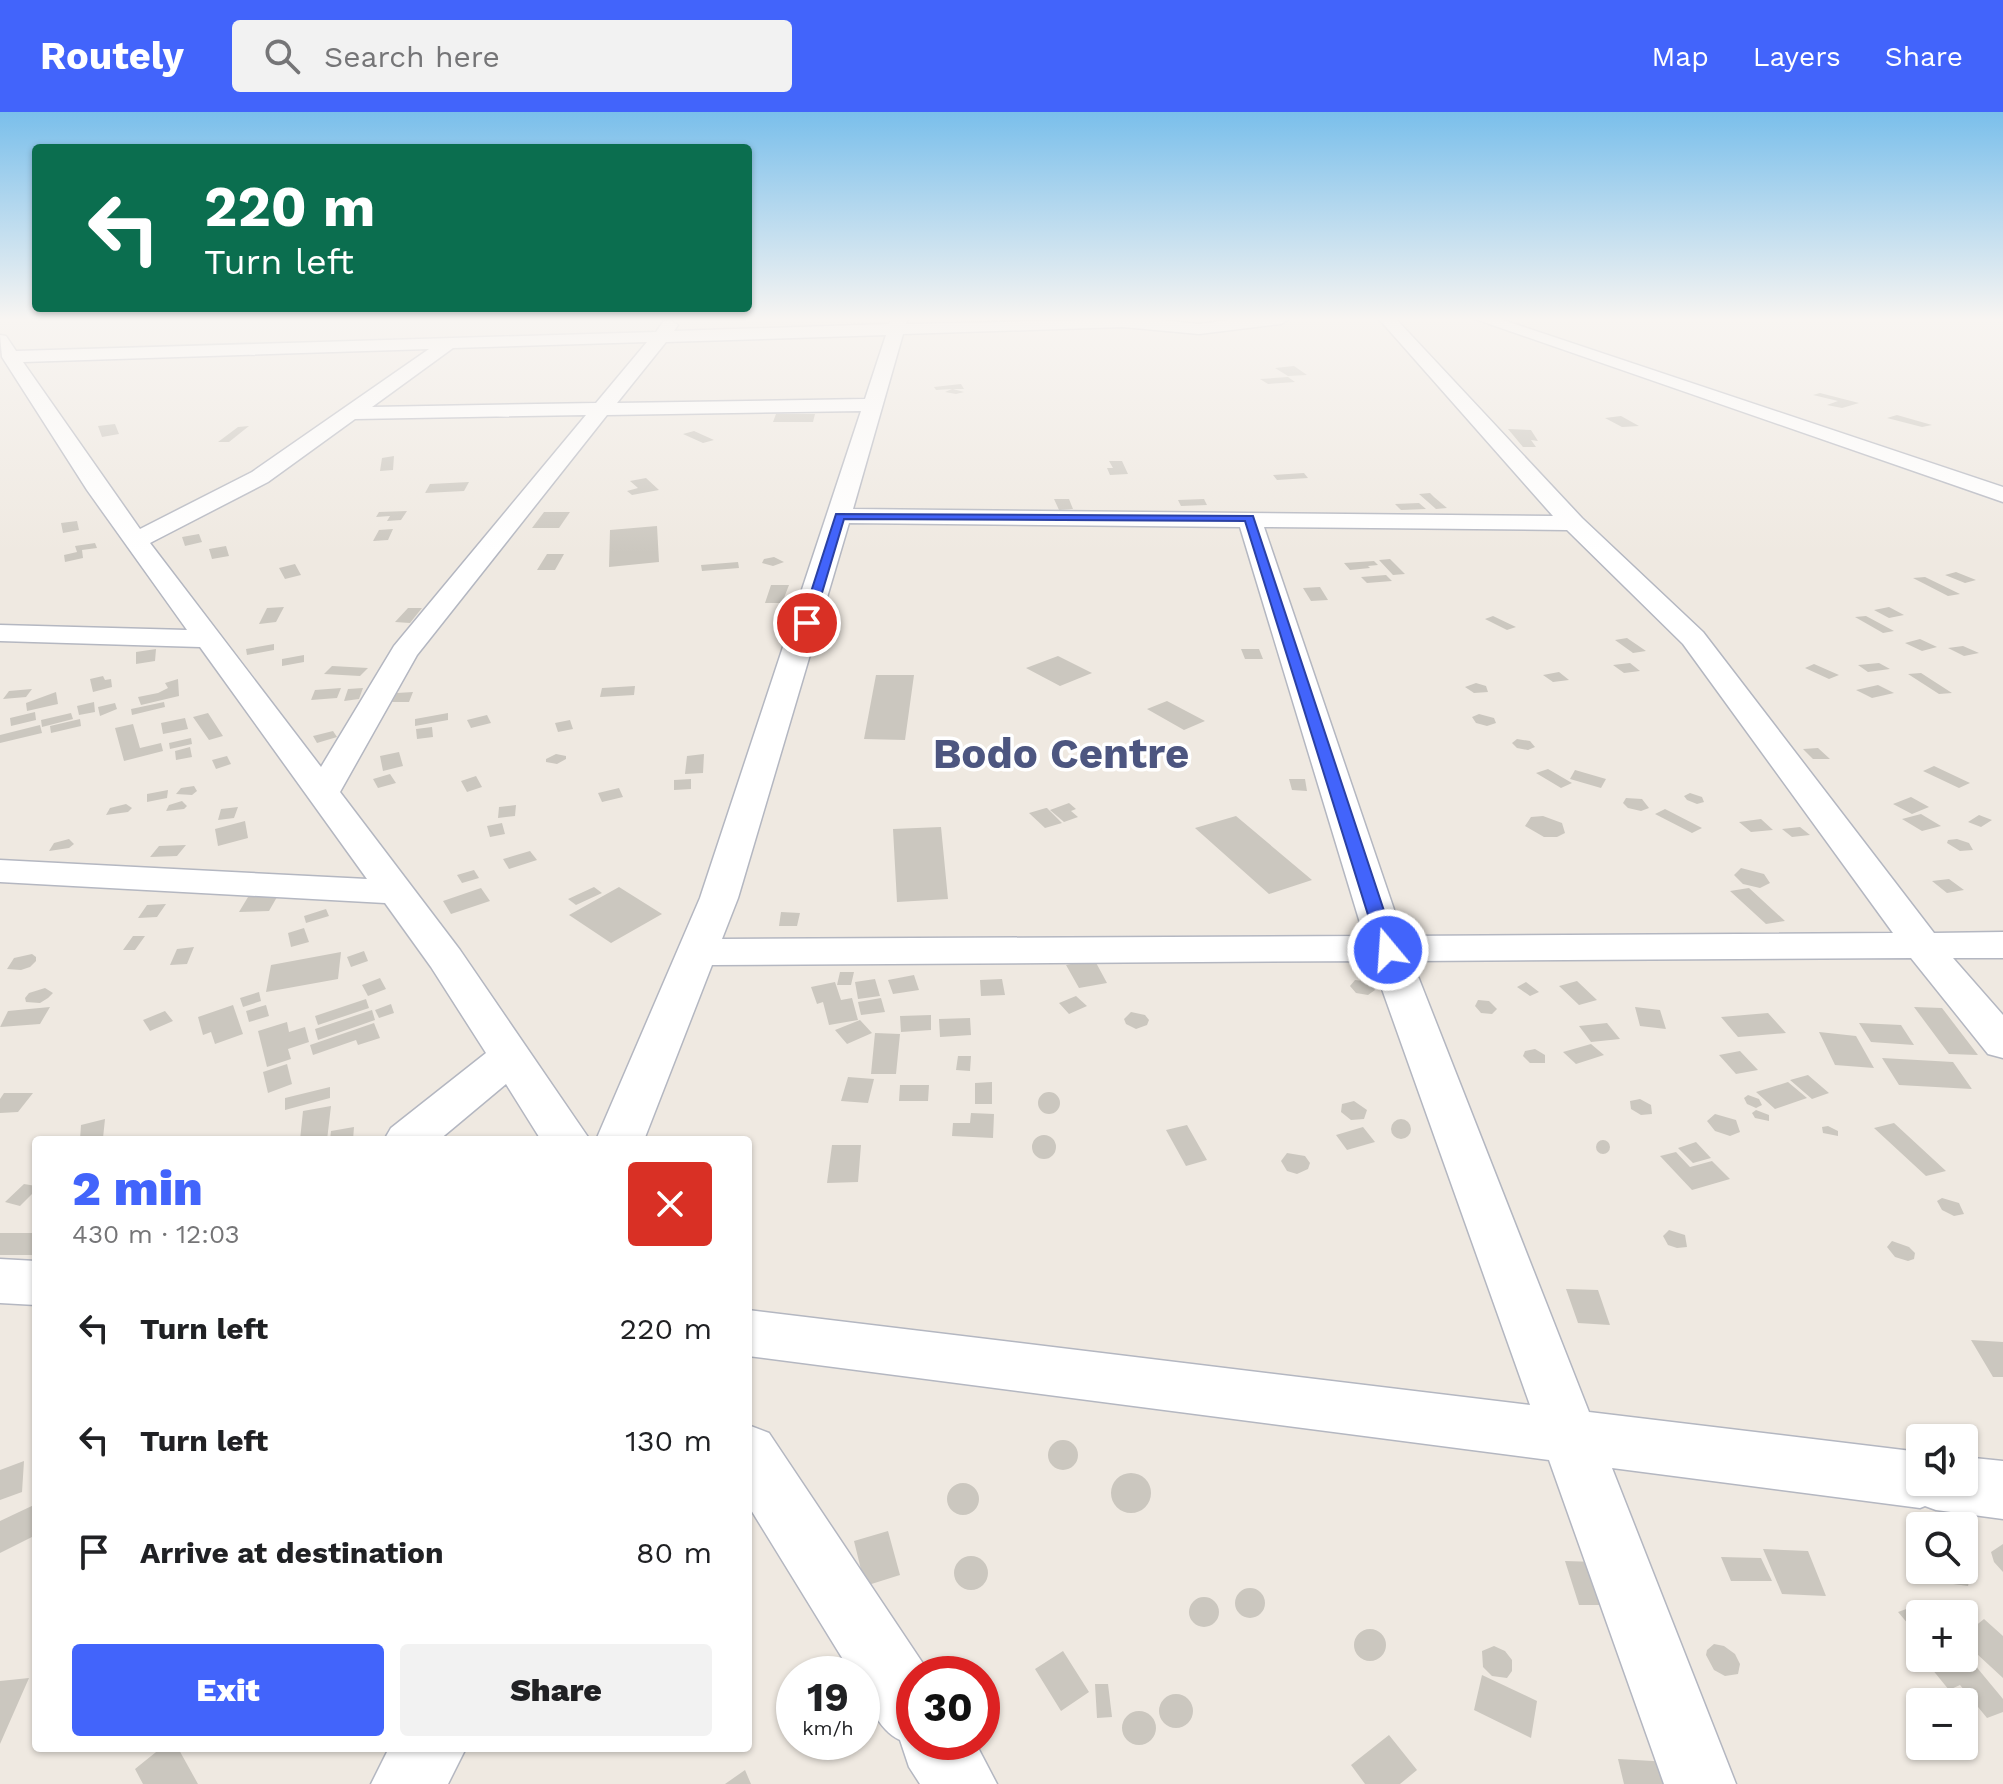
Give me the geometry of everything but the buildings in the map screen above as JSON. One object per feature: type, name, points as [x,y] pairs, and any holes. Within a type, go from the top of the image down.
[{"type":"street","points":[[38,397],[98,490],[446,959],[563,1136]]},
{"type":"street","points":[[136,541],[260,477],[371,397]]},
{"type":"street","points":[[323,792],[404,652],[609,397]]},
{"type":"street","points":[[622,1136],[719,898],[778,718],[875,397]]},
{"type":"street","points":[[1458,397],[1573,523],[1693,638],[1923,945],[2003,1043]]},
{"type":"street","points":[[1714,397],[2003,495]]},
{"type":"street","points":[[348,413],[873,405]]},
{"type":"street","points":[[839,516],[1573,523]]},
{"type":"street","points":[[1249,518],[1388,950],[1700,1784]]},
{"type":"street","points":[[0,633],[209,639]]},
{"type":"street","points":[[0,871],[396,892]]},
{"type":"street","points":[[697,952],[2003,945]]},
{"type":"street","points":[[413,1136],[511,1056]]},
{"type":"street","points":[[0,1281],[32,1283]]},
{"type":"street","points":[[752,1334],[1906,1478]]},
{"type":"street","points":[[752,1458],[896,1683]]},
{"type":"street","points":[[1978,1487],[2003,1490]]},
{"type":"street","points":[[407,1784],[428,1752]]},
{"type":"street","points":[[946,1760],[961,1784]]},
{"type":"district","name":"Bodo Centre","points":[[1061,753]]},
{"type":"route","points":[[807,623],[839,516],[1249,518],[1388,950]]}]
